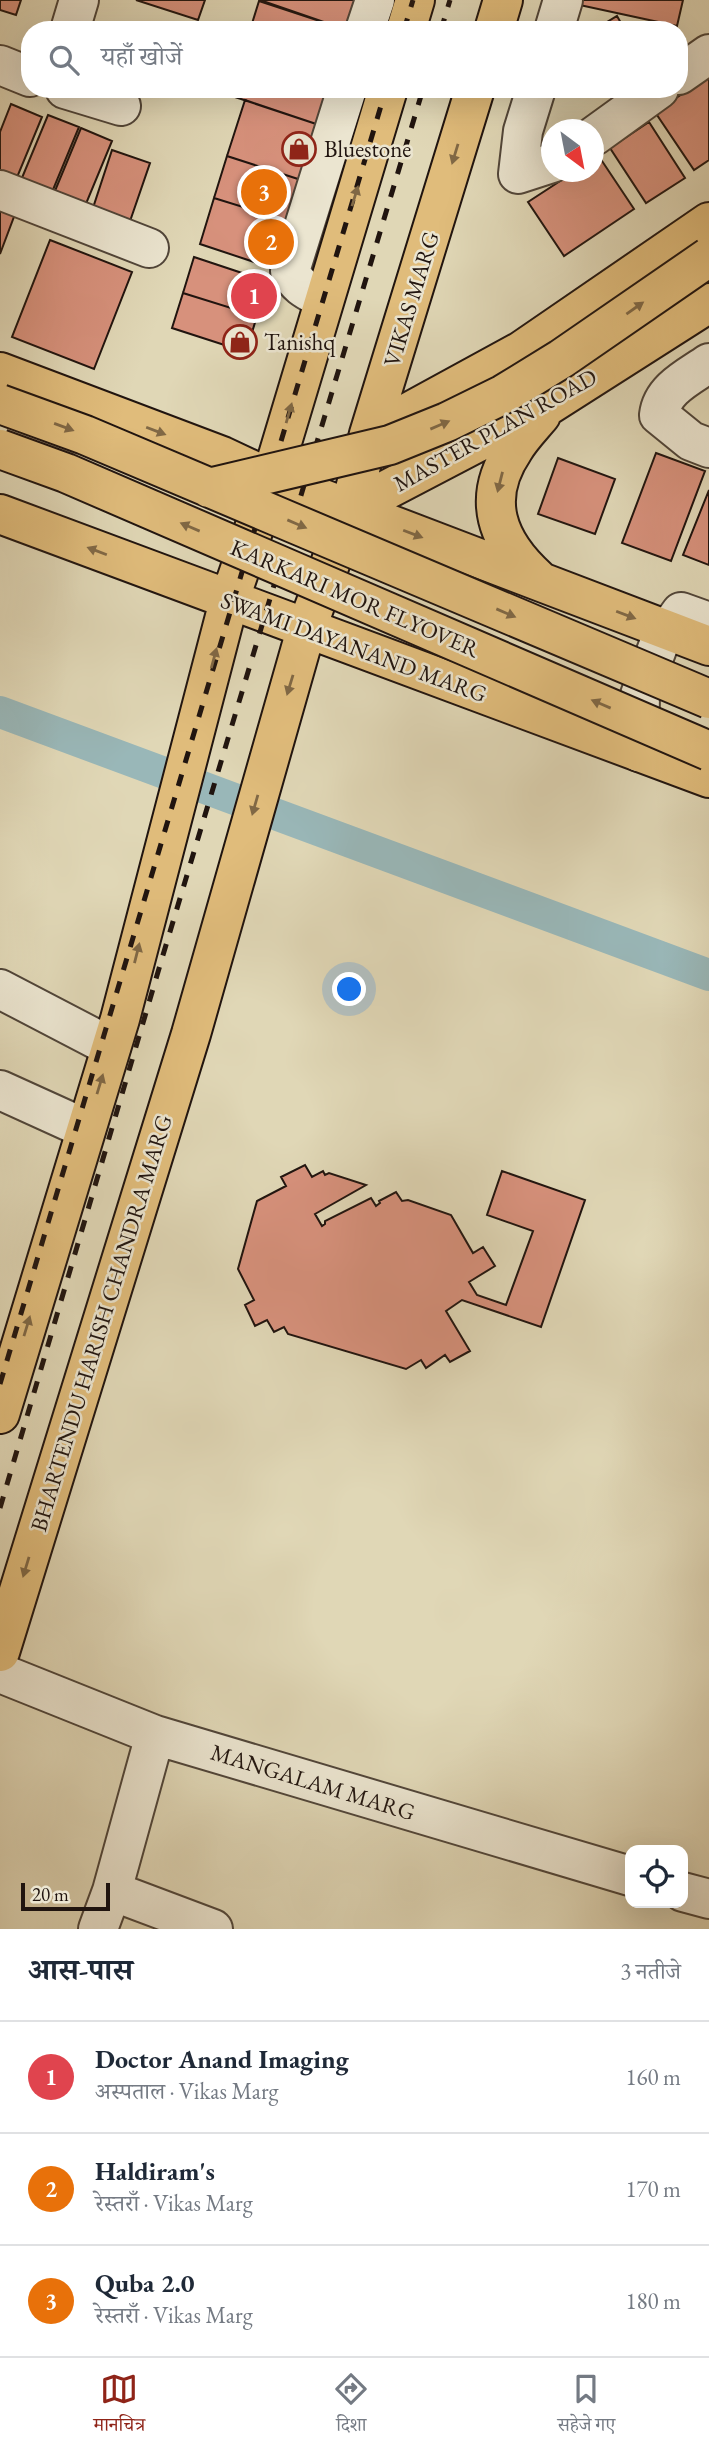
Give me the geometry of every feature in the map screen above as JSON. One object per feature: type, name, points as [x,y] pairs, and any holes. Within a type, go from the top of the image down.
[{"type":"main road","points":[[409,21],[415,0]]},
{"type":"main road","points":[[497,21],[503,0]]},
{"type":"main road","points":[[0,1414],[116,1033],[229,601],[271,479],[385,98]]},
{"type":"main road","name":"VIKAS MARG","points":[[350,509],[369,433],[472,98]]},
{"type":"main road","points":[[369,433],[521,351],[709,222]]},
{"type":"main road","points":[[209,488],[390,445],[447,422],[504,394],[561,359],[709,257]]},
{"type":"main road","name":"MASTER PLAN ROAD","points":[[350,509],[549,405],[709,303]]},
{"type":"main road","points":[[521,351],[549,405],[514,449],[503,469],[495,507],[498,524],[509,548],[544,584]]},
{"type":"main road","points":[[0,372],[222,456],[271,479],[709,646]]},
{"type":"main road","name":"KARKARI MOR FLYOVER","points":[[0,404],[85,435],[709,699]]},
{"type":"main road","name":"KARKARI MOR FLYOVER","points":[[0,449],[66,473],[709,751]]},
{"type":"main road","points":[[306,630],[350,509]]},
{"type":"main road","name":"SWAMI DAYANAND MARG","points":[[0,514],[709,778]]},
{"type":"main road","name":"BHARTENDU HARISH CHANDRA MARG","points":[[0,1652],[191,1034],[306,630]]},
{"type":"street","points":[[72,21],[79,0]]},
{"type":"street","points":[[368,21],[375,0]]},
{"type":"street","points":[[557,21],[563,0]]},
{"type":"street","points":[[688,69],[709,54]]},
{"type":"street","points":[[0,65],[21,73]]},
{"type":"street","points":[[95,98],[121,106]]},
{"type":"street","points":[[323,299],[302,288],[295,282],[290,271],[344,98]]},
{"type":"street","points":[[533,98],[523,131],[518,174],[541,166]]},
{"type":"street","points":[[604,128],[646,98]]},
{"type":"street","points":[[0,190],[149,248]]},
{"type":"street","points":[[709,363],[676,386],[660,403],[659,415],[691,441],[709,448]]},
{"type":"street","points":[[639,752],[640,695],[651,660],[667,630],[681,612],[709,622]]},
{"type":"street","points":[[0,989],[116,1033]]},
{"type":"street","points":[[0,1090],[86,1129]]},
{"type":"street","name":"MANGALAM MARG","points":[[0,1673],[155,1735],[625,1875]]},
{"type":"street","points":[[98,1929],[112,1891],[155,1735]]},
{"type":"street","points":[[112,1891],[214,1929]]},
{"type":"street","points":[[688,1893],[709,1899]]},
{"type":"building","points":[[0,0],[21,0],[16,15],[0,10]]},
{"type":"building","points":[[136,0],[205,0],[198,20]]},
{"type":"building","points":[[260,0],[359,0],[351,21],[321,21]]},
{"type":"building","points":[[576,0],[683,0],[678,21],[654,21],[575,4]]},
{"type":"building","points":[[259,1],[320,21],[253,21]]},
{"type":"building","points":[[709,76],[709,160],[694,170],[655,112],[676,98],[688,98],[688,90]]},
{"type":"building","points":[[238,98],[328,98],[319,125]]},
{"type":"building","points":[[245,100],[319,125],[301,180],[227,156]]},
{"type":"building","points":[[11,104],[42,117],[13,187],[0,181],[0,132]]},
{"type":"building","points":[[48,115],[79,127],[50,197],[19,185]]},
{"type":"building","points":[[649,122],[685,178],[646,203],[610,148]]},
{"type":"building","points":[[81,128],[112,141],[83,211],[52,198]]},
{"type":"building","points":[[112,150],[150,163],[128,227],[91,214]]},
{"type":"building","points":[[227,156],[301,180],[288,221],[214,198]]},
{"type":"building","points":[[604,164],[634,209],[564,256],[528,202],[559,182],[604,182]]},
{"type":"building","points":[[214,198],[288,221],[272,268],[200,244]]},
{"type":"building","points":[[0,208],[15,214],[0,254]]},
{"type":"building","points":[[50,240],[132,272],[94,369],[12,337]]},
{"type":"building","points":[[194,257],[269,282],[257,316],[183,293]]},
{"type":"building","points":[[183,293],[257,316],[246,352],[172,328]]},
{"type":"building","points":[[656,453],[705,471],[671,561],[622,543]]},
{"type":"building","points":[[558,458],[615,479],[595,534],[538,514]]},
{"type":"building","points":[[709,490],[709,565],[683,555]]},
{"type":"building","points":[[305,1165],[312,1177],[323,1171],[325,1175],[329,1173],[366,1185],[315,1214],[322,1226],[325,1221],[371,1198],[376,1206],[379,1201],[396,1192],[402,1201],[408,1200],[451,1215],[473,1253],[483,1247],[495,1266],[469,1282],[477,1295],[506,1305],[533,1231],[487,1215],[502,1171],[585,1200],[541,1327],[462,1300],[446,1311],[470,1351],[450,1362],[445,1355],[426,1368],[421,1360],[406,1369],[288,1334],[284,1327],[274,1332],[267,1320],[255,1326],[245,1305],[254,1300],[238,1269],[257,1201],[286,1186],[281,1177]]},
{"type":"waterway","points":[[0,712],[709,975]]},
{"type":"railway","points":[[407,21],[413,0]]},
{"type":"railway","points":[[444,21],[450,0]]},
{"type":"railway","points":[[0,1384],[383,98]]},
{"type":"railway","points":[[0,1508],[420,98]]},
{"type":"place","name":"Bluestone","points":[[299,149]]},
{"type":"place","name":"Quba 2.0","points":[[264,192]]},
{"type":"place","name":"Haldiram's","points":[[271,242]]},
{"type":"place","name":"Doctor Anand Imaging","points":[[254,296]]},
{"type":"place","name":"Tanishq","points":[[240,342]]}]
